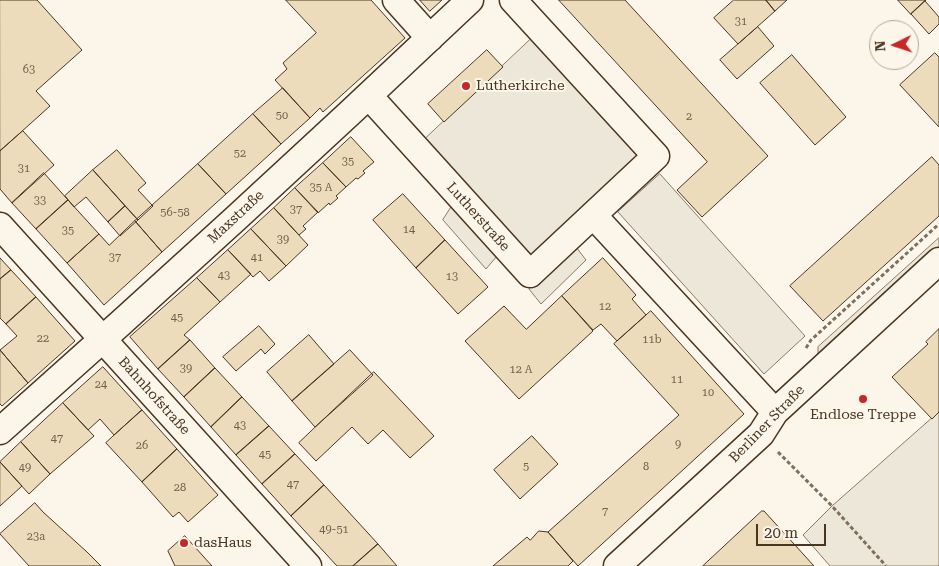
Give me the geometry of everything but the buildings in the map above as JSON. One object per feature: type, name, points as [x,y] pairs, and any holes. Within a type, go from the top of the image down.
[{"type":"street","points":[[396,0],[430,38]]},
{"type":"street","name":"Maxstraße","points":[[0,431],[103,340],[369,96],[470,0]]},
{"type":"street","name":"Lutherstraße","points":[[369,96],[530,274],[656,156],[513,0]]},
{"type":"street","points":[[593,215],[775,412]]},
{"type":"street","name":"Bahnhofstraße","points":[[0,226],[308,566]]},
{"type":"street","name":"Berliner Straße","points":[[617,566],[761,434],[775,412],[939,262]]},
{"type":"path","points":[[761,434],[832,506],[886,566]]},
{"type":"shaded area","points":[[531,39],[640,157],[532,257],[424,140]]},
{"type":"shaded area","points":[[660,174],[805,336],[764,374],[618,212]]},
{"type":"shaded area","points":[[452,206],[497,256],[486,269],[443,220]]},
{"type":"shaded area","points":[[939,238],[939,248],[818,358],[818,347]]},
{"type":"shaded area","points":[[576,247],[586,260],[541,304],[529,289]]},
{"type":"shaded area","points":[[939,412],[939,566],[830,566],[803,535],[832,506]]},
{"type":"place","name":"Lutherkirche","points":[[466,86]]},
{"type":"place","name":"Endlose Treppe","points":[[863,399]]},
{"type":"place","name":"dasHaus","points":[[184,543]]}]
